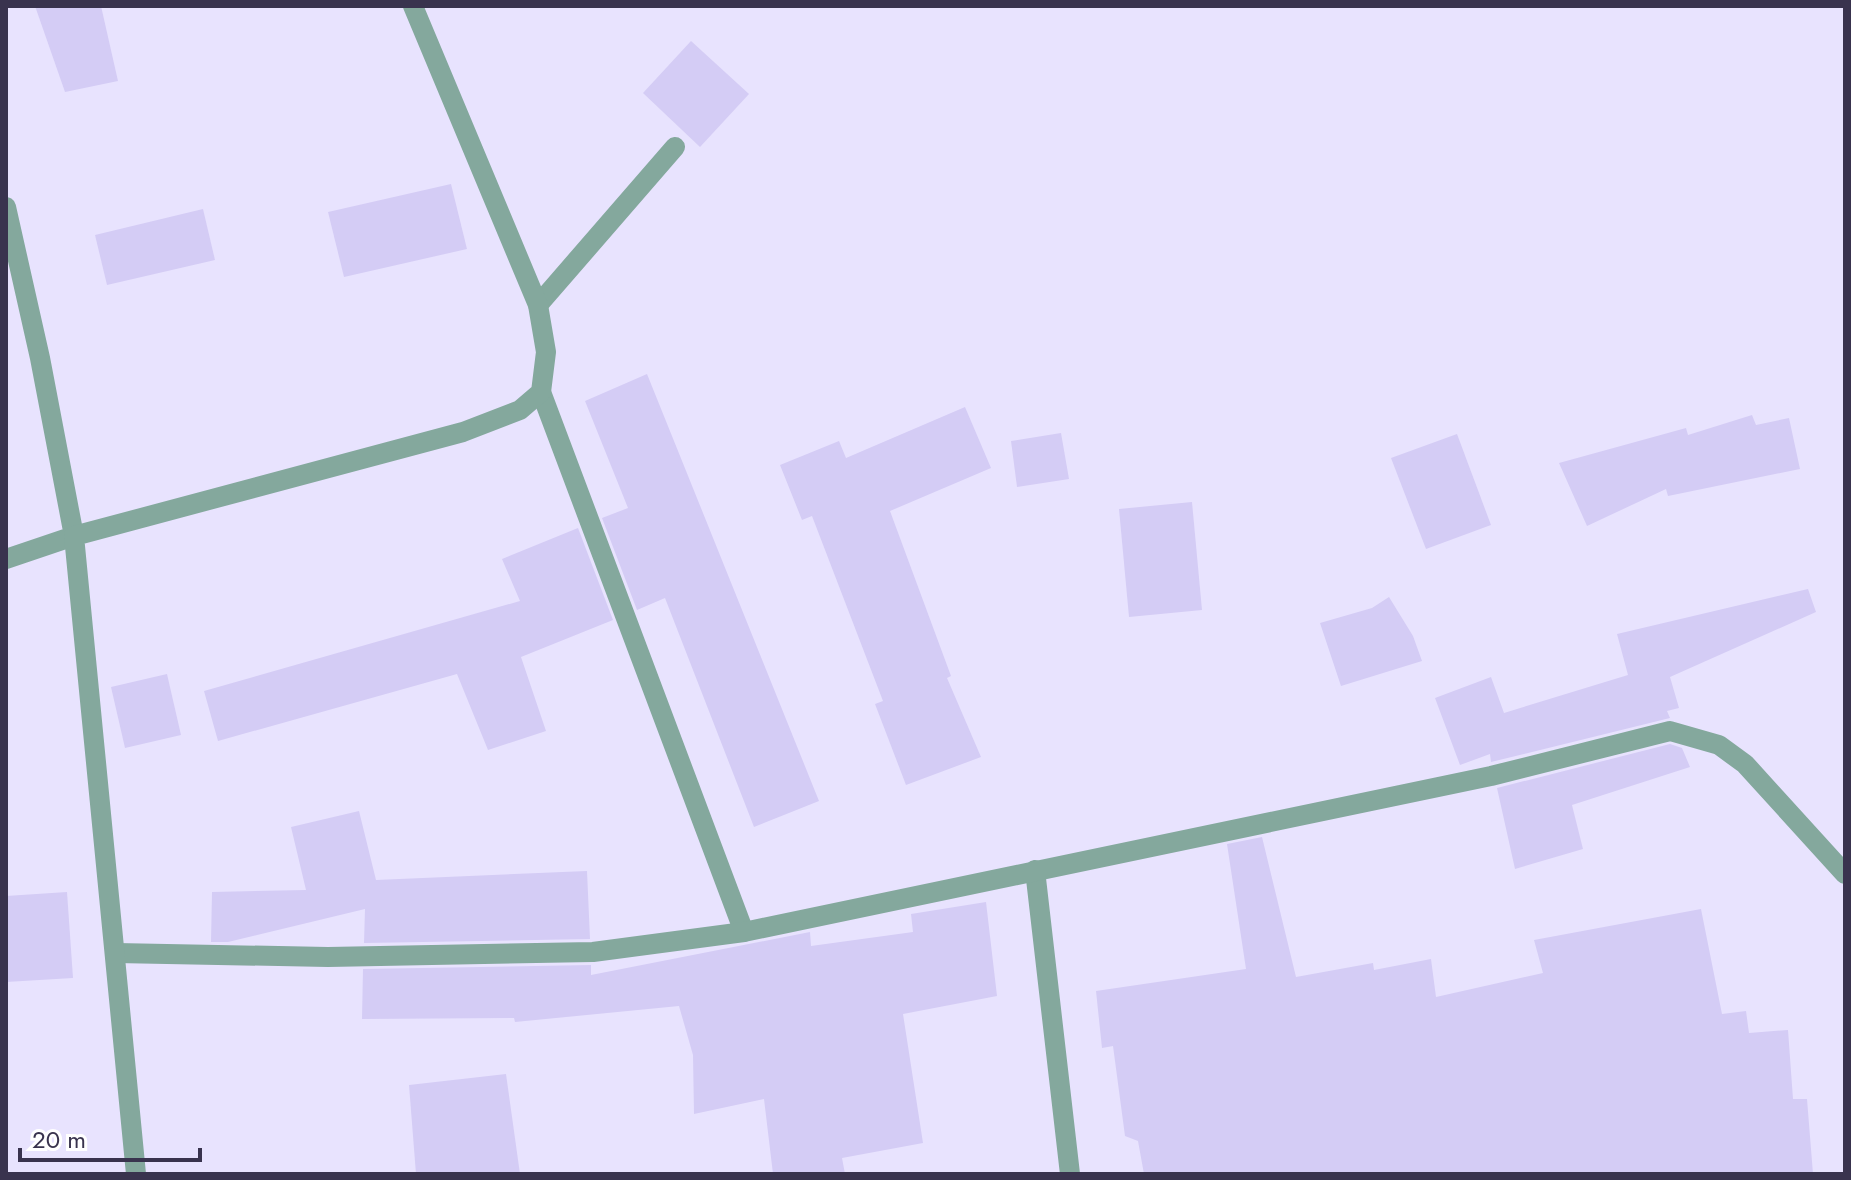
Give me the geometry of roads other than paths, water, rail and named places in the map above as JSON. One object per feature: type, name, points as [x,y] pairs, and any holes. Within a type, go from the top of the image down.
[{"type":"street","points":[[413,6],[538,305],[546,352],[541,392],[744,932]]},
{"type":"street","points":[[538,305],[675,147]]},
{"type":"street","points":[[6,207],[74,536],[136,1174]]},
{"type":"street","points":[[6,559],[74,536],[463,432],[520,410],[541,392]]},
{"type":"street","points":[[116,953],[328,957],[593,952],[744,932],[1491,776],[1670,731],[1719,745],[1745,764],[1845,874]]},
{"type":"street","points":[[1035,870],[1070,1174]]}]
